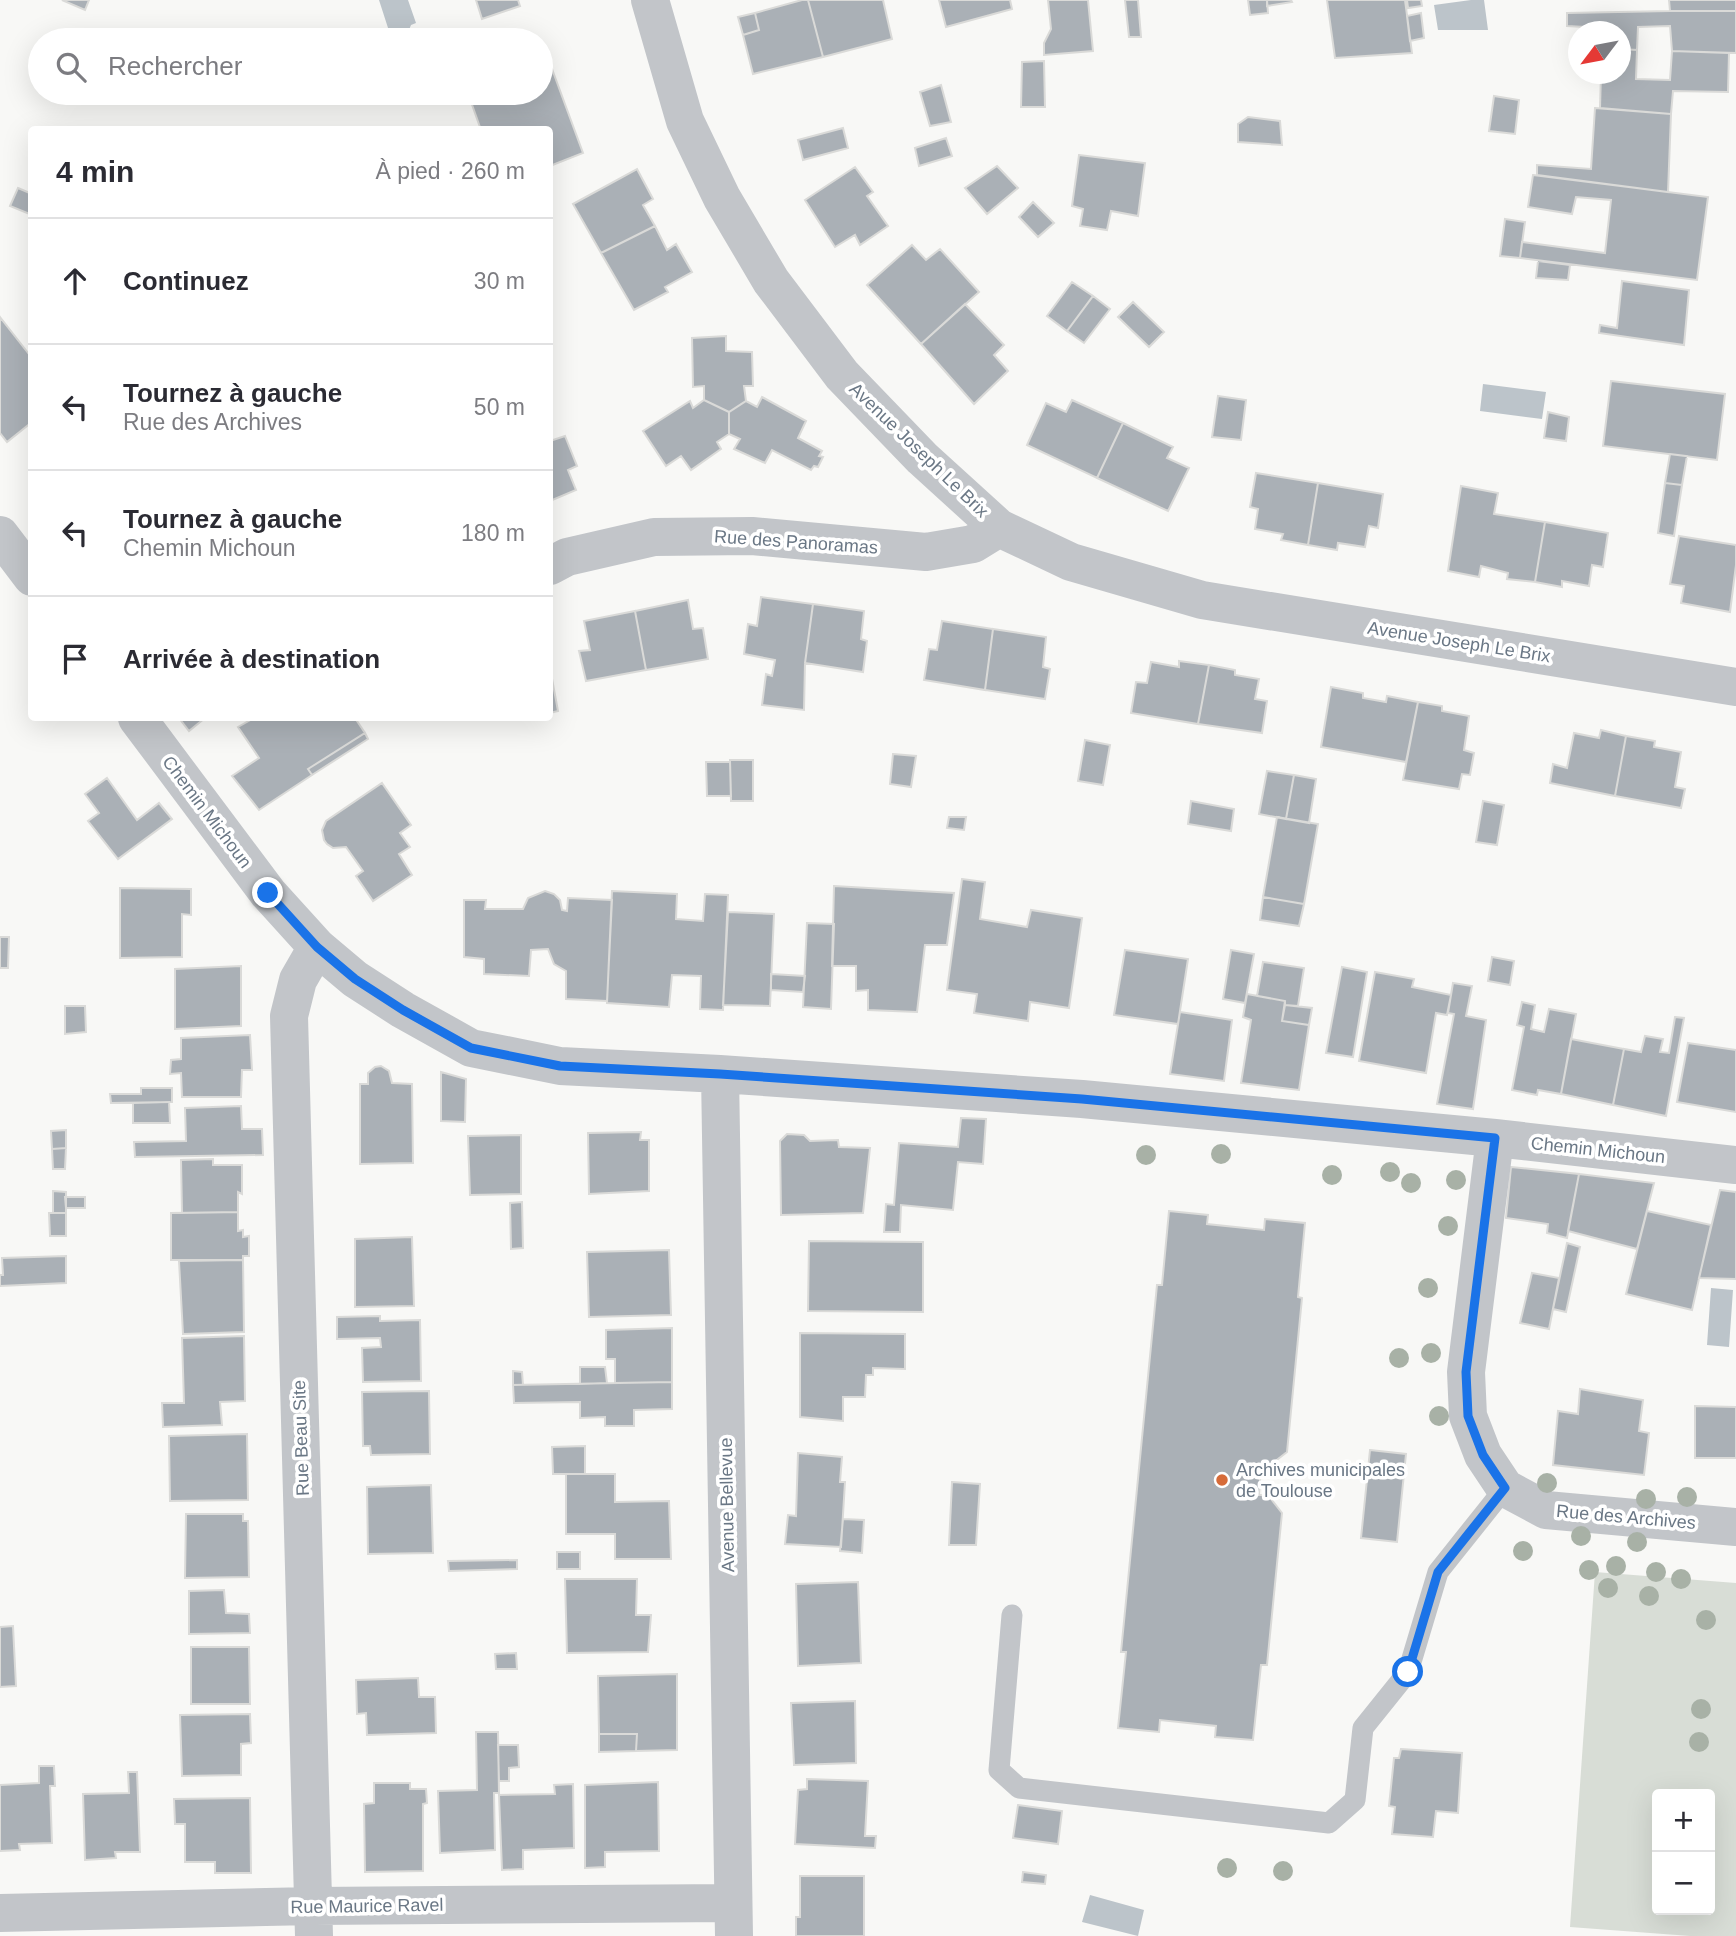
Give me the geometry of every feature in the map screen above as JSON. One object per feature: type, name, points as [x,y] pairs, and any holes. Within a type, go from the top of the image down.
[{"type":"street","name":"Avenue Joseph Le Brix","points":[[650,0],[685,121],[722,198],[771,281],[842,375],[922,458],[999,528],[1071,562],[1202,600],[1736,687]]},
{"type":"street","name":"Rue des Panoramas","points":[[553,564],[567,557],[654,537],[752,536],[926,552],[973,544],[999,528]]},
{"type":"street","points":[[0,535],[28,572]]},
{"type":"street","name":"Chemin Michoun","points":[[138,721],[268,893],[317,947],[355,979],[403,1010],[471,1048],[560,1066],[720,1074],[1082,1099],[1495,1138],[1736,1165]]},
{"type":"street","name":"Rue Beau Site","points":[[314,1921],[289,1016],[298,979],[317,947]]},
{"type":"street","name":"Avenue Bellevue","points":[[720,1074],[734,1920]]},
{"type":"street","name":"Rue des Archives","points":[[1495,1138],[1466,1372],[1468,1416],[1483,1455],[1505,1488],[1546,1510],[1736,1527]]},
{"type":"street","name":"Rue Maurice Ravel","points":[[0,1913],[314,1921],[734,1920]]},
{"type":"lane","points":[[1012,1615],[999,1770],[1018,1788],[1329,1823],[1355,1800],[1363,1728],[1408,1672],[1438,1572],[1505,1488]]},
{"type":"shaded area","points":[[379,0],[408,0],[416,23],[410,28],[388,28]]},
{"type":"shaded area","points":[[1484,0],[1488,30],[1438,30],[1434,5]]},
{"type":"shaded area","points":[[1483,384],[1546,392],[1542,419],[1480,411]]},
{"type":"shaded area","points":[[1711,1288],[1733,1290],[1729,1347],[1707,1345]]},
{"type":"shaded area","points":[[1595,1572],[1736,1583],[1736,1936],[1690,1936],[1570,1927]]},
{"type":"shaded area","points":[[1090,1895],[1144,1910],[1138,1936],[1082,1922]]},
{"type":"building","points":[[62,0],[89,0],[85,10]]},
{"type":"building","points":[[476,0],[518,0],[520,6],[482,19]]},
{"type":"building","points":[[808,0],[823,57],[753,74],[743,35],[759,30],[755,13]]},
{"type":"building","points":[[808,0],[883,0],[892,39],[823,57]]},
{"type":"building","points":[[939,0],[1010,0],[1012,9],[946,27]]},
{"type":"building","points":[[1048,0],[1088,0],[1093,51],[1044,55],[1044,43],[1051,29]]},
{"type":"building","points":[[1125,0],[1138,0],[1141,37],[1129,37]]},
{"type":"building","points":[[1248,0],[1267,0],[1268,13],[1250,15]]},
{"type":"building","points":[[1267,0],[1291,0],[1292,2],[1267,6]]},
{"type":"building","points":[[1327,0],[1405,0],[1412,53],[1335,58]]},
{"type":"building","points":[[1407,0],[1421,0],[1422,6],[1408,8]]},
{"type":"building","points":[[1669,0],[1736,0],[1736,11],[1670,11]]},
{"type":"building","points":[[1736,11],[1736,53],[1672,51],[1670,26],[1638,27],[1637,50],[1631,50],[1631,21],[1568,21],[1567,26],[1567,13]]},
{"type":"building","points":[[755,13],[759,30],[743,35],[738,17]]},
{"type":"building","points":[[1421,13],[1424,38],[1410,41],[1407,16]]},
{"type":"building","points":[[1631,50],[1637,50],[1636,79],[1670,80],[1672,51],[1729,53],[1728,92],[1673,91],[1671,114],[1600,108],[1601,84],[1631,84]]},
{"type":"building","points":[[1044,61],[1045,107],[1021,107],[1022,62]]},
{"type":"building","points":[[553,72],[583,153],[553,165],[553,126],[480,126],[472,105],[553,105]]},
{"type":"building","points":[[941,85],[951,122],[930,126],[920,92]]},
{"type":"building","points":[[1494,96],[1519,100],[1515,134],[1489,131]]},
{"type":"building","points":[[1595,108],[1671,114],[1668,192],[1537,175],[1537,165],[1591,169]]},
{"type":"building","points":[[1248,117],[1280,121],[1282,145],[1238,142],[1238,124]]},
{"type":"building","points":[[843,128],[848,148],[803,160],[798,140]]},
{"type":"building","points":[[946,138],[952,156],[919,166],[915,148]]},
{"type":"building","points":[[1079,155],[1145,163],[1138,216],[1111,211],[1107,230],[1080,226],[1083,209],[1072,206]]},
{"type":"building","points":[[997,166],[1018,188],[987,214],[965,188]]},
{"type":"building","points":[[855,167],[873,192],[867,196],[888,226],[860,245],[855,235],[835,247],[805,200]]},
{"type":"building","points":[[637,169],[653,199],[643,205],[655,226],[601,253],[573,204]]},
{"type":"building","points":[[1533,175],[1708,197],[1697,280],[1520,258],[1522,242],[1605,253],[1611,200],[1576,197],[1572,214],[1528,207]]},
{"type":"building","points":[[18,188],[28,192],[28,213],[10,206]]},
{"type":"building","points":[[1033,202],[1054,223],[1038,237],[1019,217]]},
{"type":"building","points":[[1505,219],[1525,222],[1520,258],[1500,256]]},
{"type":"building","points":[[655,226],[667,250],[676,244],[692,272],[665,287],[668,292],[634,310],[601,253]]},
{"type":"building","points":[[912,245],[926,260],[940,249],[979,292],[921,344],[867,285]]},
{"type":"building","points":[[1538,261],[1570,265],[1568,280],[1536,278]]},
{"type":"building","points":[[1622,281],[1689,290],[1684,345],[1599,333],[1600,325],[1617,328]]},
{"type":"building","points":[[1072,282],[1093,296],[1067,331],[1047,316]]},
{"type":"building","points":[[1093,296],[1110,309],[1084,343],[1067,331]]},
{"type":"building","points":[[1133,302],[1164,332],[1149,347],[1118,317]]},
{"type":"building","points":[[965,304],[1004,345],[994,355],[1008,371],[974,404],[921,344]]},
{"type":"building","points":[[0,317],[28,353],[28,425],[7,442],[0,433]]},
{"type":"building","points":[[726,336],[726,351],[752,352],[753,386],[744,386],[746,401],[729,412],[704,400],[704,386],[693,387],[692,338]]},
{"type":"building","points":[[1611,381],[1725,394],[1717,460],[1603,446]]},
{"type":"building","points":[[1218,396],[1246,400],[1241,440],[1212,437]]},
{"type":"building","points":[[762,397],[806,421],[798,438],[822,451],[819,456],[823,457],[818,467],[814,466],[811,470],[772,450],[765,463],[734,449],[740,439],[729,434],[729,412],[746,401],[757,407]]},
{"type":"building","points":[[704,400],[729,412],[729,434],[717,442],[721,449],[691,470],[681,456],[666,466],[643,431],[690,401],[693,408]]},
{"type":"building","points":[[1072,400],[1123,423],[1097,478],[1027,445],[1046,403],[1066,412]]},
{"type":"building","points":[[1548,412],[1569,417],[1566,441],[1544,438]]},
{"type":"building","points":[[1123,423],[1173,447],[1167,458],[1189,468],[1168,511],[1097,478]]},
{"type":"building","points":[[565,436],[577,466],[568,470],[576,490],[553,500],[553,440]]},
{"type":"building","points":[[1670,454],[1687,456],[1682,485],[1665,483]]},
{"type":"building","points":[[1256,473],[1318,483],[1308,545],[1281,540],[1283,534],[1255,529],[1258,509],[1250,507]]},
{"type":"building","points":[[1318,483],[1383,494],[1378,528],[1369,526],[1365,547],[1338,543],[1337,550],[1308,545]]},
{"type":"building","points":[[1665,483],[1682,485],[1674,536],[1658,533]]},
{"type":"building","points":[[1461,486],[1498,493],[1494,514],[1545,522],[1535,582],[1507,579],[1508,573],[1481,566],[1479,577],[1448,571]]},
{"type":"building","points":[[1545,522],[1608,533],[1603,567],[1592,565],[1589,586],[1562,581],[1562,587],[1535,582]]},
{"type":"building","points":[[1679,536],[1736,545],[1730,612],[1681,603],[1684,586],[1670,584]]},
{"type":"building","points":[[761,597],[813,604],[805,663],[804,710],[762,705],[766,674],[772,676],[775,660],[744,654],[748,624],[757,626]]},
{"type":"building","points":[[688,600],[693,629],[703,628],[708,659],[646,670],[635,611]]},
{"type":"building","points":[[813,604],[864,611],[861,639],[867,641],[863,672],[805,663]]},
{"type":"building","points":[[635,611],[646,670],[586,681],[579,651],[590,650],[584,621]]},
{"type":"building","points":[[942,621],[993,629],[985,690],[924,680],[929,649],[937,650]]},
{"type":"building","points":[[993,629],[1046,637],[1043,667],[1050,669],[1045,699],[985,690]]},
{"type":"building","points":[[1179,661],[1209,665],[1198,724],[1131,713],[1136,682],[1147,683],[1151,662],[1179,667]]},
{"type":"building","points":[[1209,665],[1235,670],[1235,675],[1259,679],[1255,699],[1267,701],[1262,733],[1198,724]]},
{"type":"building","points":[[553,684],[558,711],[553,712]]},
{"type":"building","points":[[1331,687],[1363,693],[1363,698],[1386,702],[1387,696],[1418,702],[1406,762],[1321,747]]},
{"type":"building","points":[[1418,702],[1442,706],[1442,711],[1469,716],[1464,750],[1474,753],[1470,775],[1462,774],[1459,789],[1403,780]]},
{"type":"building","points":[[181,721],[201,721],[189,731]]},
{"type":"building","points":[[249,721],[357,721],[365,733],[308,769],[312,775],[259,810],[232,776],[259,758],[238,727]]},
{"type":"building","points":[[1601,730],[1626,736],[1615,796],[1550,783],[1553,764],[1567,768],[1574,733],[1599,738]]},
{"type":"building","points":[[365,733],[368,739],[312,775],[308,769]]},
{"type":"building","points":[[1626,736],[1655,741],[1654,747],[1681,752],[1675,787],[1685,789],[1681,808],[1615,796]]},
{"type":"building","points":[[1085,740],[1110,745],[1103,785],[1078,781]]},
{"type":"building","points":[[893,754],[916,756],[911,787],[890,784]]},
{"type":"building","points":[[730,760],[753,760],[753,801],[731,801]]},
{"type":"building","points":[[706,762],[730,762],[731,796],[707,796]]},
{"type":"building","points":[[1267,771],[1294,775],[1286,819],[1259,814]]},
{"type":"building","points":[[1294,775],[1316,779],[1309,823],[1286,819]]},
{"type":"building","points":[[107,778],[137,820],[159,803],[172,819],[118,859],[88,821],[99,813],[85,794]]},
{"type":"building","points":[[382,783],[411,825],[400,833],[410,847],[399,854],[412,875],[373,901],[356,876],[363,871],[346,847],[333,848],[327,844],[322,830],[326,821]]},
{"type":"building","points":[[1191,801],[1234,809],[1231,831],[1188,824]]},
{"type":"building","points":[[1483,801],[1504,805],[1497,845],[1476,842]]},
{"type":"building","points":[[949,817],[966,817],[964,830],[947,828]]},
{"type":"building","points":[[1277,817],[1318,824],[1304,904],[1263,897]]},
{"type":"building","points":[[962,879],[985,882],[980,919],[1027,927],[1031,910],[1082,918],[1069,1008],[1030,1002],[1028,1021],[974,1013],[977,994],[947,990]]},
{"type":"building","points":[[834,886],[954,893],[947,945],[925,945],[917,1012],[868,1010],[868,990],[856,991],[856,966],[832,966]]},
{"type":"building","points":[[120,888],[191,889],[191,915],[182,914],[182,957],[120,958]]},
{"type":"building","points":[[545,891],[554,894],[560,900],[562,910],[567,911],[568,898],[612,900],[607,1001],[566,999],[566,971],[554,964],[548,949],[531,950],[529,976],[484,974],[484,959],[464,957],[464,900],[486,900],[485,909],[523,909],[528,898]]},
{"type":"building","points":[[612,891],[677,894],[676,919],[703,921],[705,894],[728,895],[723,1010],[700,1009],[701,976],[672,975],[669,1007],[607,1003]]},
{"type":"building","points":[[1263,897],[1304,904],[1299,926],[1260,920]]},
{"type":"building","points":[[728,912],[774,914],[770,1006],[723,1005]]},
{"type":"building","points":[[807,923],[834,924],[831,1009],[803,1007]]},
{"type":"building","points":[[0,937],[9,937],[8,968],[0,968]]},
{"type":"building","points":[[1125,950],[1188,959],[1178,1024],[1114,1015]]},
{"type":"building","points":[[1231,950],[1254,954],[1245,1003],[1223,999]]},
{"type":"building","points":[[1492,957],[1514,961],[1510,985],[1488,981]]},
{"type":"building","points":[[1263,962],[1304,968],[1298,1006],[1285,1005],[1285,1001],[1257,996]]},
{"type":"building","points":[[241,966],[241,1026],[175,1029],[175,969]]},
{"type":"building","points":[[1342,967],[1367,972],[1353,1057],[1326,1053]]},
{"type":"building","points":[[1375,972],[1414,979],[1412,987],[1451,995],[1447,1015],[1436,1013],[1426,1073],[1359,1061]]},
{"type":"building","points":[[771,974],[805,976],[803,992],[771,990]]},
{"type":"building","points":[[1453,983],[1472,986],[1466,1016],[1486,1020],[1473,1109],[1437,1104],[1454,1014],[1448,1013]]},
{"type":"building","points":[[1247,994],[1285,1001],[1282,1021],[1309,1025],[1299,1090],[1241,1083],[1251,1020],[1243,1017]]},
{"type":"building","points":[[1522,1002],[1535,1005],[1531,1029],[1544,1032],[1549,1009],[1576,1014],[1561,1094],[1538,1090],[1537,1095],[1512,1090],[1524,1027],[1517,1025]]},
{"type":"building","points":[[1285,1005],[1312,1008],[1309,1025],[1282,1021]]},
{"type":"building","points":[[65,1006],[85,1006],[86,1032],[65,1034]]},
{"type":"building","points":[[1180,1012],[1232,1020],[1224,1081],[1170,1074]]},
{"type":"building","points":[[1675,1017],[1684,1018],[1666,1116],[1613,1105],[1624,1049],[1641,1052],[1645,1036],[1663,1039],[1660,1052],[1669,1053]]},
{"type":"building","points":[[250,1035],[252,1070],[242,1070],[241,1097],[182,1097],[181,1073],[170,1074],[171,1060],[181,1059],[181,1038]]},
{"type":"building","points":[[1571,1039],[1624,1049],[1613,1105],[1561,1094]]},
{"type":"building","points":[[1688,1043],[1736,1050],[1736,1112],[1677,1102]]},
{"type":"building","points":[[381,1066],[389,1071],[392,1083],[412,1084],[413,1163],[360,1164],[360,1084],[368,1084],[368,1073]]},
{"type":"building","points":[[441,1072],[466,1079],[465,1122],[441,1121]]},
{"type":"building","points":[[141,1088],[172,1088],[172,1102],[111,1103],[110,1094],[141,1094]]},
{"type":"building","points":[[169,1102],[170,1123],[133,1123],[133,1103]]},
{"type":"building","points":[[241,1106],[242,1129],[262,1129],[263,1155],[135,1157],[134,1142],[186,1141],[185,1108]]},
{"type":"building","points":[[961,1118],[986,1119],[983,1164],[958,1162],[953,1210],[901,1205],[900,1232],[884,1232],[886,1204],[894,1205],[899,1143],[958,1147]]},
{"type":"building","points":[[66,1130],[66,1148],[52,1149],[51,1131]]},
{"type":"building","points":[[641,1132],[640,1140],[649,1140],[649,1191],[589,1194],[588,1133]]},
{"type":"building","points":[[787,1134],[804,1135],[810,1141],[838,1140],[839,1147],[870,1148],[863,1213],[781,1215],[780,1141]]},
{"type":"building","points":[[521,1135],[521,1194],[470,1195],[468,1136]]},
{"type":"building","points":[[66,1148],[65,1169],[53,1169],[52,1149]]},
{"type":"building","points":[[213,1159],[213,1165],[242,1165],[242,1194],[238,1192],[238,1212],[182,1213],[181,1160]]},
{"type":"building","points":[[1511,1167],[1579,1174],[1567,1238],[1547,1233],[1548,1224],[1506,1218]]},
{"type":"building","points":[[1579,1174],[1654,1183],[1637,1249],[1568,1231]]},
{"type":"building","points":[[1720,1190],[1736,1192],[1736,1279],[1699,1278]]},
{"type":"building","points":[[53,1191],[66,1192],[66,1213],[53,1213]]},
{"type":"building","points":[[65,1197],[85,1197],[85,1208],[66,1208]]},
{"type":"building","points":[[522,1202],[523,1248],[511,1249],[510,1203]]},
{"type":"building","points":[[1169,1211],[1208,1215],[1207,1224],[1264,1230],[1265,1219],[1305,1223],[1298,1297],[1302,1298],[1287,1452],[1269,1466],[1261,1466],[1259,1495],[1268,1495],[1282,1513],[1267,1665],[1261,1665],[1253,1740],[1215,1737],[1216,1726],[1160,1720],[1159,1732],[1118,1728],[1126,1652],[1121,1652],[1157,1285],[1162,1285]]},
{"type":"building","points":[[1647,1211],[1711,1225],[1692,1310],[1626,1294]]},
{"type":"building","points":[[238,1212],[238,1231],[243,1230],[243,1237],[249,1236],[249,1256],[243,1256],[243,1260],[171,1260],[171,1213]]},
{"type":"building","points":[[49,1213],[66,1213],[66,1236],[50,1236]]},
{"type":"building","points":[[412,1237],[414,1306],[355,1307],[355,1239]]},
{"type":"building","points":[[809,1241],[923,1242],[923,1312],[808,1311]]},
{"type":"building","points":[[1567,1243],[1580,1247],[1566,1312],[1553,1309]]},
{"type":"building","points":[[669,1250],[671,1315],[589,1317],[587,1252]]},
{"type":"building","points":[[66,1256],[66,1283],[0,1286],[0,1275],[3,1275],[2,1258]]},
{"type":"building","points":[[243,1260],[244,1332],[183,1334],[179,1261]]},
{"type":"building","points":[[1532,1273],[1559,1278],[1549,1329],[1520,1323]]},
{"type":"building","points":[[380,1316],[380,1321],[420,1320],[421,1381],[363,1382],[362,1348],[381,1347],[380,1338],[337,1339],[337,1317]]},
{"type":"building","points":[[672,1328],[672,1382],[615,1383],[615,1359],[606,1359],[606,1330]]},
{"type":"building","points":[[800,1333],[905,1334],[905,1369],[873,1368],[873,1375],[866,1375],[865,1397],[843,1397],[843,1421],[800,1417]]},
{"type":"building","points":[[244,1336],[245,1401],[220,1402],[222,1425],[163,1427],[162,1403],[184,1403],[182,1338]]},
{"type":"building","points":[[580,1367],[605,1367],[607,1383],[580,1384]]},
{"type":"building","points":[[513,1371],[522,1372],[523,1385],[513,1385]]},
{"type":"building","points":[[672,1382],[672,1409],[634,1410],[634,1426],[605,1426],[605,1417],[580,1418],[580,1402],[514,1403],[513,1385]]},
{"type":"building","points":[[1580,1389],[1643,1400],[1639,1431],[1649,1433],[1644,1475],[1553,1465],[1558,1411],[1578,1414]]},
{"type":"building","points":[[429,1391],[430,1454],[371,1455],[370,1446],[363,1446],[362,1392]]},
{"type":"building","points":[[1695,1406],[1736,1407],[1736,1458],[1695,1458]]},
{"type":"building","points":[[247,1434],[248,1500],[170,1501],[169,1436]]},
{"type":"building","points":[[585,1446],[585,1474],[553,1474],[552,1447]]},
{"type":"building","points":[[1370,1450],[1406,1454],[1397,1542],[1361,1538]]},
{"type":"building","points":[[798,1453],[842,1457],[840,1482],[845,1482],[841,1547],[785,1544],[788,1515],[796,1516]]},
{"type":"building","points":[[566,1474],[615,1474],[615,1502],[669,1501],[671,1559],[615,1559],[615,1534],[566,1534]]},
{"type":"building","points":[[952,1482],[980,1484],[976,1545],[949,1545]]},
{"type":"building","points":[[431,1485],[433,1553],[368,1554],[367,1487]]},
{"type":"building","points":[[186,1514],[243,1514],[243,1521],[248,1521],[249,1577],[185,1578]]},
{"type":"building","points":[[843,1519],[864,1520],[862,1553],[840,1551]]},
{"type":"building","points":[[557,1552],[580,1552],[580,1569],[557,1569]]},
{"type":"building","points":[[517,1560],[517,1569],[449,1571],[448,1561]]},
{"type":"building","points":[[565,1579],[637,1579],[636,1615],[651,1615],[648,1652],[567,1653]]},
{"type":"building","points":[[858,1582],[861,1663],[798,1666],[796,1584]]},
{"type":"building","points":[[224,1590],[226,1613],[249,1614],[250,1633],[189,1634],[189,1591]]},
{"type":"building","points":[[13,1626],[16,1686],[0,1687],[0,1627]]},
{"type":"building","points":[[191,1647],[249,1647],[250,1704],[191,1704]]},
{"type":"building","points":[[516,1653],[517,1669],[496,1669],[495,1654]]},
{"type":"building","points":[[677,1674],[677,1750],[636,1751],[637,1734],[599,1734],[598,1676]]},
{"type":"building","points":[[418,1678],[419,1697],[435,1697],[436,1733],[367,1735],[366,1713],[357,1714],[356,1680]]},
{"type":"building","points":[[855,1701],[856,1763],[794,1765],[791,1703]]},
{"type":"building","points":[[250,1714],[251,1743],[241,1744],[241,1775],[182,1776],[180,1715]]},
{"type":"building","points":[[476,1732],[498,1732],[499,1793],[494,1793],[495,1850],[440,1853],[438,1791],[477,1790]]},
{"type":"building","points":[[599,1734],[637,1734],[636,1751],[599,1752]]},
{"type":"building","points":[[498,1745],[518,1745],[519,1767],[509,1768],[509,1781],[499,1781]]},
{"type":"building","points":[[1401,1749],[1462,1753],[1458,1813],[1436,1811],[1433,1837],[1392,1834],[1395,1807],[1389,1806],[1394,1758],[1399,1758]]},
{"type":"building","points":[[39,1766],[54,1766],[55,1786],[50,1786],[52,1843],[19,1844],[20,1850],[0,1851],[0,1785],[39,1783]]},
{"type":"building","points":[[128,1772],[137,1772],[140,1852],[115,1852],[116,1858],[85,1860],[83,1794],[129,1793]]},
{"type":"building","points":[[807,1779],[868,1781],[865,1836],[876,1836],[875,1848],[795,1844],[798,1790],[807,1789]]},
{"type":"building","points":[[658,1782],[659,1851],[605,1852],[605,1867],[585,1868],[585,1785]]},
{"type":"building","points":[[374,1783],[410,1783],[410,1789],[426,1789],[427,1803],[423,1804],[423,1871],[365,1872],[364,1804],[374,1803]]},
{"type":"building","points":[[573,1784],[574,1848],[523,1850],[523,1869],[502,1870],[499,1795],[555,1794],[554,1785]]},
{"type":"building","points":[[250,1798],[251,1873],[215,1873],[215,1862],[185,1862],[185,1824],[175,1824],[174,1799]]},
{"type":"building","points":[[1018,1805],[1062,1811],[1058,1844],[1013,1838]]},
{"type":"building","points":[[1023,1872],[1046,1875],[1045,1884],[1022,1882]]},
{"type":"building","points":[[800,1876],[864,1876],[864,1936],[796,1936],[796,1917],[800,1917]]},
{"type":"place","name":"Archives municipales de Toulouse","points":[[1222,1480]]},
{"type":"route","points":[[268,893],[317,947],[355,979],[403,1010],[471,1048],[560,1066],[720,1074],[1082,1099],[1495,1138],[1466,1372],[1468,1416],[1483,1455],[1505,1488],[1438,1572],[1408,1672]]}]
